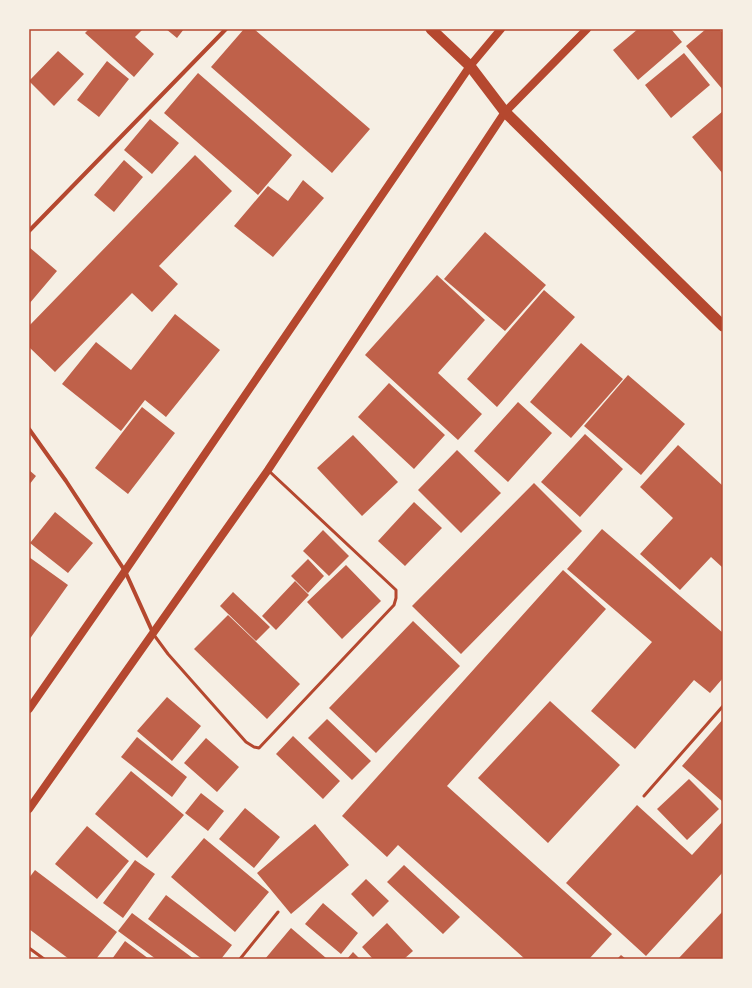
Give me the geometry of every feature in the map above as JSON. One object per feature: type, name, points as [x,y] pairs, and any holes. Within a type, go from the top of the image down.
[{"type":"highway","points":[[431,29],[470,66],[504,112],[723,326]]},
{"type":"main road","points":[[29,709],[470,66],[501,29]]},
{"type":"main road","points":[[29,809],[268,470],[504,112],[586,29]]},
{"type":"street","points":[[29,231],[226,29]]},
{"type":"street","points":[[29,429],[66,481],[125,571],[153,633]]},
{"type":"lane","points":[[153,633],[168,654],[246,742],[259,748],[394,605],[396,590],[268,470]]},
{"type":"lane","points":[[644,796],[723,706]]},
{"type":"lane","points":[[240,959],[278,912]]},
{"type":"lane","points":[[29,948],[44,959]]},
{"type":"building","points":[[89,29],[143,29],[135,37],[154,54],[134,77],[85,33]]},
{"type":"building","points":[[166,29],[184,29],[177,38]]},
{"type":"building","points":[[244,29],[254,29],[370,129],[332,173],[211,67]]},
{"type":"building","points":[[638,29],[671,29],[682,42],[638,80],[613,50]]},
{"type":"building","points":[[706,29],[719,29],[723,33],[723,90],[686,46]]},
{"type":"building","points":[[58,51],[84,74],[54,106],[29,81]]},
{"type":"building","points":[[684,53],[710,85],[671,118],[645,85]]},
{"type":"building","points":[[107,61],[129,79],[99,117],[77,100]]},
{"type":"building","points":[[198,73],[292,155],[258,195],[164,113]]},
{"type":"building","points":[[723,111],[723,174],[692,137]]},
{"type":"building","points":[[150,119],[179,143],[152,174],[124,150]]},
{"type":"building","points":[[195,155],[232,191],[159,266],[178,284],[152,312],[132,293],[55,372],[29,347],[29,326]]},
{"type":"building","points":[[124,160],[143,177],[114,212],[94,195]]},
{"type":"building","points":[[303,180],[324,198],[273,257],[234,226],[268,186],[288,201]]},
{"type":"building","points":[[485,232],[546,285],[505,331],[444,279]]},
{"type":"building","points":[[29,247],[57,271],[29,304]]},
{"type":"building","points":[[437,275],[485,320],[438,373],[482,414],[458,440],[365,355]]},
{"type":"building","points":[[544,290],[575,317],[497,407],[467,379]]},
{"type":"building","points":[[175,314],[220,350],[166,417],[145,400],[121,431],[62,384],[96,342],[131,370]]},
{"type":"building","points":[[581,343],[623,379],[571,438],[530,402]]},
{"type":"building","points":[[628,375],[685,424],[641,475],[584,426]]},
{"type":"building","points":[[389,383],[445,435],[414,469],[358,417]]},
{"type":"building","points":[[518,402],[552,433],[508,482],[474,451]]},
{"type":"building","points":[[142,407],[175,433],[128,494],[95,468]]},
{"type":"building","points":[[585,434],[623,469],[580,517],[541,482]]},
{"type":"building","points":[[353,435],[398,482],[362,516],[317,468]]},
{"type":"building","points":[[678,445],[723,486],[723,568],[711,557],[680,590],[640,554],[673,518],[640,487]]},
{"type":"building","points":[[457,450],[501,493],[461,533],[418,490]]},
{"type":"building","points":[[29,470],[36,476],[29,485]]},
{"type":"building","points":[[534,483],[582,531],[461,654],[412,606]]},
{"type":"building","points":[[414,502],[442,528],[405,566],[378,541]]},
{"type":"building","points":[[55,512],[93,543],[68,573],[30,543]]},
{"type":"building","points":[[602,529],[723,633],[723,678],[710,693],[694,680],[635,749],[591,711],[652,642],[567,569]]},
{"type":"building","points":[[323,530],[349,556],[329,576],[303,551]]},
{"type":"building","points":[[29,557],[68,585],[29,640]]},
{"type":"building","points":[[308,559],[324,576],[308,593],[291,576]]},
{"type":"building","points":[[346,565],[381,601],[342,639],[307,602]]},
{"type":"building","points":[[563,570],[606,609],[447,786],[612,934],[589,959],[525,959],[398,845],[387,857],[342,816]]},
{"type":"building","points":[[295,581],[309,595],[276,630],[262,616]]},
{"type":"building","points":[[233,592],[270,627],[256,641],[220,606]]},
{"type":"building","points":[[228,615],[300,684],[267,719],[194,649]]},
{"type":"building","points":[[413,621],[460,666],[376,753],[329,708]]},
{"type":"building","points":[[167,697],[201,726],[172,761],[137,731]]},
{"type":"building","points":[[550,701],[620,765],[548,843],[478,778]]},
{"type":"building","points":[[327,719],[371,761],[352,780],[308,738]]},
{"type":"building","points":[[723,719],[723,802],[682,766]]},
{"type":"building","points":[[293,736],[340,781],[323,799],[276,754]]},
{"type":"building","points":[[137,737],[187,777],[172,797],[121,757]]},
{"type":"building","points":[[206,738],[239,767],[217,792],[184,763]]},
{"type":"building","points":[[131,771],[184,815],[147,858],[95,814]]},
{"type":"building","points":[[689,779],[719,809],[687,840],[657,809]]},
{"type":"building","points":[[201,793],[224,811],[208,831],[185,813]]},
{"type":"building","points":[[637,805],[692,855],[723,821],[723,872],[646,956],[566,883]]},
{"type":"building","points":[[245,808],[280,837],[254,868],[219,839]]},
{"type":"building","points":[[315,824],[349,865],[291,914],[257,873]]},
{"type":"building","points":[[87,826],[129,861],[97,899],[55,864]]},
{"type":"building","points":[[204,838],[269,892],[235,932],[171,877]]},
{"type":"building","points":[[135,860],[155,874],[123,918],[103,903]]},
{"type":"building","points":[[404,865],[460,917],[443,934],[387,882]]},
{"type":"building","points":[[35,870],[117,932],[96,959],[69,959],[29,929],[29,878]]},
{"type":"building","points":[[366,879],[389,901],[373,917],[351,894]]},
{"type":"building","points":[[166,895],[232,945],[221,959],[202,959],[148,919]]},
{"type":"building","points":[[323,903],[358,933],[341,954],[305,924]]},
{"type":"building","points":[[723,911],[723,959],[678,959]]},
{"type":"building","points":[[132,913],[194,959],[156,959],[118,931]]},
{"type":"building","points":[[387,923],[413,951],[404,959],[373,959],[362,947]]},
{"type":"building","points":[[291,928],[326,958],[326,959],[265,959]]},
{"type":"building","points":[[125,941],[149,959],[112,959]]},
{"type":"building","points":[[353,952],[360,959],[347,959]]},
{"type":"building","points":[[621,955],[626,959],[617,959]]}]
